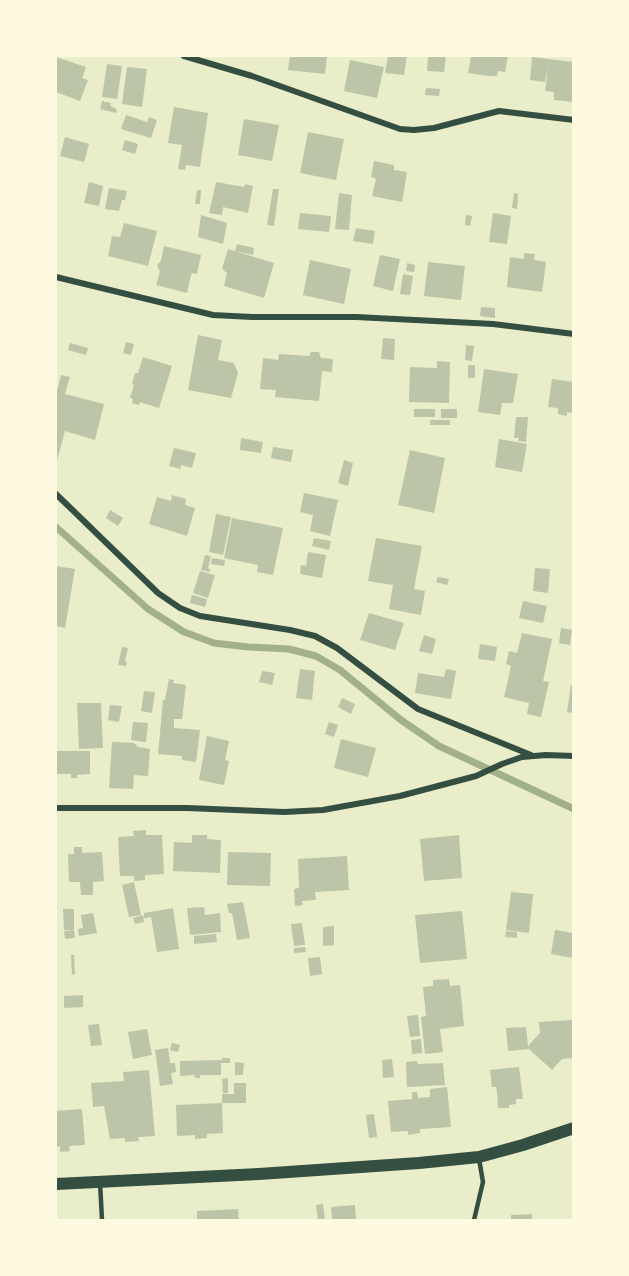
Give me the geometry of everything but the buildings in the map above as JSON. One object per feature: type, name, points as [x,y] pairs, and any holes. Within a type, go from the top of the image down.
[{"type":"main road","points":[[56,1184],[259,1174],[479,1157],[573,1128]]},
{"type":"street","points":[[184,56],[252,76],[400,129],[434,128],[499,111],[573,120]]},
{"type":"street","points":[[56,277],[213,315],[356,317],[493,324],[573,334]]},
{"type":"street","points":[[56,494],[158,593],[180,608],[200,616],[315,636],[337,648],[418,709],[531,756]]},
{"type":"street","points":[[56,808],[187,808],[284,812],[323,810],[400,796],[476,776],[501,764],[531,756],[573,756]]},
{"type":"lane","points":[[474,1221],[483,1182],[479,1157]]},
{"type":"lane","points":[[100,1182],[102,1221]]},
{"type":"waterway","points":[[56,527],[148,609],[184,632],[214,643],[289,649],[316,656],[340,670],[401,720],[439,746],[574,809]]}]
